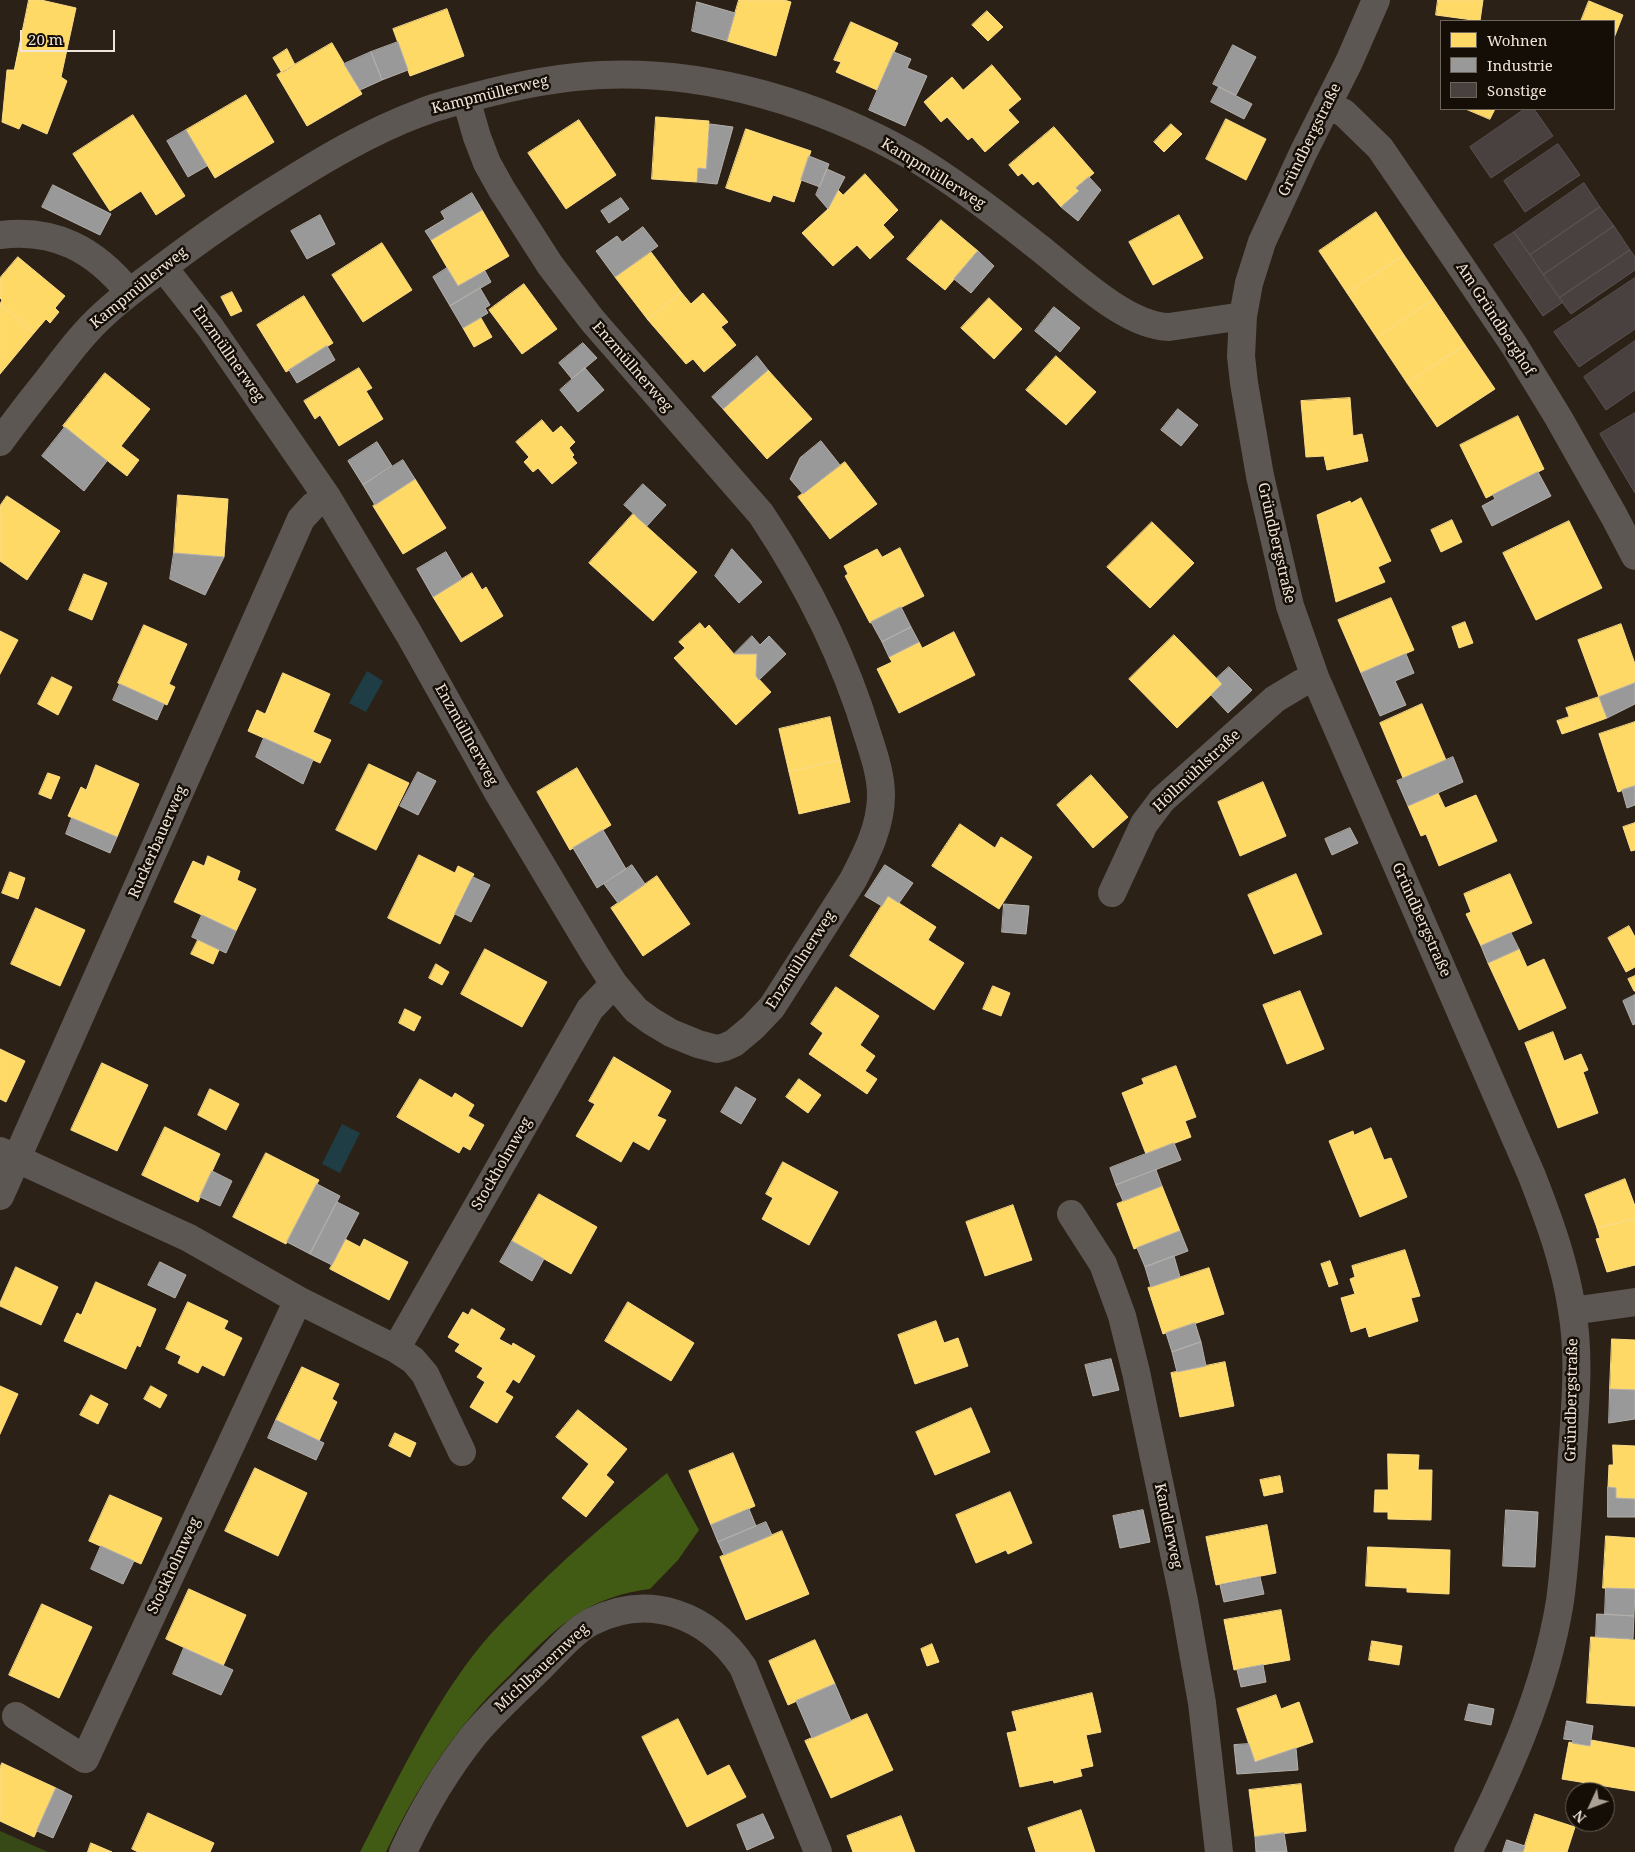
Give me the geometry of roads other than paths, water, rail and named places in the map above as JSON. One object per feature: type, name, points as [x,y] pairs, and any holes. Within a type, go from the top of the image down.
[{"type":"street","name":"Gründbergstraße","points":[[1376,0],[1349,62],[1290,180],[1262,242],[1249,282],[1243,316],[1241,356],[1260,476],[1288,600],[1315,677],[1532,1176],[1552,1227],[1572,1311],[1576,1353],[1575,1403],[1567,1532],[1560,1601],[1532,1710],[1506,1772],[1468,1852]]},
{"type":"street","name":"Kampmüllerweg","points":[[0,442],[78,340],[103,315],[129,292],[234,215],[301,173],[369,136],[422,112],[521,85],[600,75],[649,76],[692,80],[768,96],[856,129],[914,158],[953,182],[1109,303],[1137,320],[1169,327],[1243,316]]},
{"type":"street","name":"Enzmüllnerweg","points":[[163,267],[210,327],[327,497],[409,634],[509,812],[614,984],[636,1010],[671,1032],[698,1044],[717,1049],[734,1043],[772,1008],[853,880],[864,859],[877,826],[881,795],[880,778],[859,706],[845,671],[805,583],[785,549],[761,514],[592,320],[550,265],[487,163],[466,99]]},
{"type":"street","name":"Am Gründberghof","points":[[1327,105],[1344,113],[1380,148],[1514,345],[1558,417],[1635,556]]},
{"type":"street","points":[[0,235],[21,232],[56,237],[91,256],[114,274],[129,292]]},
{"type":"street","name":"Ruckerbauerweg","points":[[0,1196],[8,1155],[301,519],[313,506],[327,497]]},
{"type":"street","name":"Höllmühlstraße","points":[[1112,893],[1144,824],[1162,800],[1275,699],[1315,677]]},
{"type":"street","name":"Stockholmweg","points":[[396,1349],[590,1009],[614,984]]},
{"type":"street","points":[[8,1155],[189,1238],[298,1300],[396,1349],[412,1360],[425,1374],[462,1452]]},
{"type":"street","name":"Kandlerweg","points":[[1071,1214],[1103,1264],[1122,1316],[1136,1372],[1182,1592],[1198,1684],[1219,1852]]},
{"type":"street","name":"Stockholmweg","points":[[16,1716],[85,1759],[298,1300]]},
{"type":"street","points":[[1572,1311],[1635,1302]]},
{"type":"street","name":"Michlbauernweg","points":[[403,1852],[427,1807],[458,1756],[490,1717],[581,1629],[601,1618],[642,1608],[669,1610],[686,1617],[711,1632],[738,1660],[743,1667],[818,1852]]},
{"type":"water","points":[[367,671],[383,681],[366,712],[349,703]]},
{"type":"water","points":[[342,1124],[360,1133],[340,1173],[322,1164]]}]
